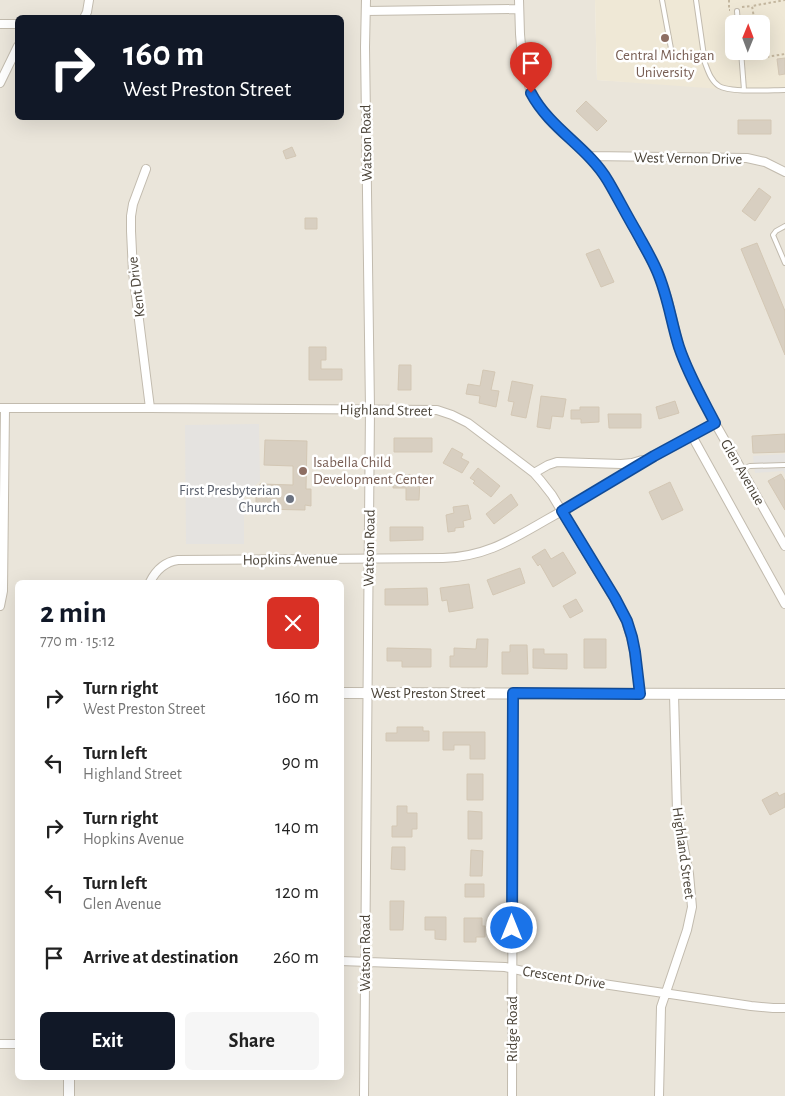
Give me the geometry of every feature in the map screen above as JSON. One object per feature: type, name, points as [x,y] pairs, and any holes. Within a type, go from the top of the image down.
[{"type":"street","points":[[86,15],[89,0]]},
{"type":"street","name":"Watson Road","points":[[364,1096],[370,409],[366,0]]},
{"type":"street","name":"Glen Avenue","points":[[519,0],[522,57],[531,93],[551,121],[589,156],[608,182],[657,271],[667,297],[675,333],[690,374],[715,423],[785,546]]},
{"type":"street","points":[[366,11],[519,9]]},
{"type":"street","points":[[0,24],[15,24]]},
{"type":"street","points":[[0,83],[15,52]]},
{"type":"street","name":"West Vernon Drive","points":[[589,156],[747,158],[765,162],[785,172]]},
{"type":"street","name":"Kent Drive","points":[[146,169],[133,204],[130,231],[150,408]]},
{"type":"street","points":[[0,606],[3,591],[2,408]]},
{"type":"street","name":"Highland Street","points":[[2,408],[436,410],[452,415],[468,423],[534,473],[546,487],[615,598],[627,621],[635,652],[640,694]]},
{"type":"street","name":"Hopkins Avenue","points":[[151,580],[162,566],[178,560],[449,558],[478,554],[505,544],[654,456],[715,423]]},
{"type":"street","name":"Glen Avenue","points":[[692,436],[785,604]]},
{"type":"street","name":"Hopkins Avenue","points":[[534,473],[557,462],[621,464],[636,462],[654,456]]},
{"type":"street","name":"West Preston Street","points":[[344,693],[785,694]]},
{"type":"street","name":"Ridge Road","points":[[512,1096],[513,693]]},
{"type":"street","name":"Highland Street","points":[[659,1096],[660,1012],[687,930],[692,907],[690,880],[677,810],[674,694]]},
{"type":"street","name":"Crescent Drive","points":[[344,961],[512,968],[536,974],[763,1008],[785,1008]]},
{"type":"street","points":[[0,1044],[15,1044]]},
{"type":"street","points":[[69,1080],[69,1096]]},
{"type":"lane","points":[[662,0],[672,54]]},
{"type":"lane","points":[[696,0],[705,63],[713,81],[720,87],[734,90],[785,90]]},
{"type":"lane","points":[[737,11],[737,15]]},
{"type":"lane","points":[[742,60],[744,90]]},
{"type":"lane","points":[[785,226],[773,235],[785,263]]},
{"type":"lane","points":[[741,469],[750,466],[785,465]]},
{"type":"path","points":[[753,15],[752,6],[785,0]]},
{"type":"path","points":[[770,56],[785,54]]},
{"type":"shaded area","points":[[0,0],[595,0],[597,80],[785,91],[785,1096],[0,1096]]},
{"type":"shaded area","name":"Central Michigan University","points":[[595,0],[785,0],[785,92],[597,80]]},
{"type":"shaded area","points":[[259,424],[260,481],[244,495],[244,544],[186,544],[185,425]]},
{"type":"shaded area","points":[[785,454],[785,474],[783,471],[755,473],[753,456]]},
{"type":"building","points":[[785,58],[785,74],[779,75],[777,59]]},
{"type":"building","points":[[586,101],[607,121],[597,131],[576,111]]},
{"type":"building","points":[[738,120],[771,120],[771,134],[738,134]]},
{"type":"building","points":[[292,147],[296,156],[286,159],[283,151]]},
{"type":"building","points":[[759,188],[771,197],[755,221],[742,211]]},
{"type":"building","points":[[305,218],[317,218],[317,229],[305,229]]},
{"type":"building","points":[[757,243],[785,311],[785,355],[741,249]]},
{"type":"building","points":[[599,249],[614,282],[601,287],[586,254]]},
{"type":"building","points":[[309,347],[326,347],[326,360],[321,360],[321,369],[342,369],[342,380],[309,380]]},
{"type":"building","points":[[399,365],[411,365],[411,390],[398,390]]},
{"type":"building","points":[[483,370],[495,372],[491,390],[499,391],[496,407],[479,403],[480,396],[466,394],[468,384],[480,386]]},
{"type":"building","points":[[512,381],[533,385],[526,418],[511,415],[514,402],[508,401]]},
{"type":"building","points":[[541,396],[566,399],[563,417],[552,416],[550,429],[537,427]]},
{"type":"building","points":[[675,401],[679,413],[659,419],[656,407]]},
{"type":"building","points":[[580,407],[599,407],[599,422],[581,423],[581,419],[571,419],[571,410],[580,410]]},
{"type":"building","points":[[608,414],[641,414],[641,428],[609,428]]},
{"type":"building","points":[[785,434],[785,452],[753,453],[752,436]]},
{"type":"building","points":[[394,438],[432,438],[432,452],[394,452]]},
{"type":"building","points":[[265,440],[307,441],[306,489],[311,489],[311,506],[305,505],[305,510],[260,509],[261,504],[256,504],[256,489],[260,489],[260,484],[293,485],[293,466],[264,465]]},
{"type":"building","points":[[452,448],[463,454],[461,458],[469,462],[462,473],[443,463]]},
{"type":"building","points":[[478,468],[500,486],[491,497],[473,483],[475,481],[470,478]]},
{"type":"building","points":[[394,474],[413,475],[413,479],[420,480],[419,500],[406,500],[406,488],[393,488]]},
{"type":"building","points":[[781,474],[785,481],[785,510],[768,481]]},
{"type":"building","points":[[670,482],[683,510],[662,520],[649,492]]},
{"type":"building","points":[[511,494],[518,505],[494,524],[486,514]]},
{"type":"building","points":[[468,505],[471,519],[463,521],[464,527],[455,528],[455,531],[448,532],[446,515],[454,513],[453,507]]},
{"type":"building","points":[[390,527],[423,527],[423,540],[390,541]]},
{"type":"building","points":[[545,549],[551,559],[563,552],[576,573],[553,587],[540,564],[538,566],[532,557]]},
{"type":"building","points":[[520,568],[525,583],[493,595],[487,580]]},
{"type":"building","points":[[469,584],[473,608],[449,612],[447,600],[442,601],[440,588]]},
{"type":"building","points":[[427,588],[428,605],[385,605],[385,589]]},
{"type":"building","points":[[576,599],[583,611],[570,618],[563,606]]},
{"type":"building","points":[[477,639],[488,639],[487,667],[450,667],[450,656],[454,656],[454,648],[476,649]]},
{"type":"building","points":[[584,639],[606,639],[606,668],[584,668]]},
{"type":"building","points":[[510,645],[527,645],[528,674],[502,674],[502,652],[510,652]]},
{"type":"building","points":[[387,648],[431,649],[431,667],[402,667],[402,661],[387,661]]},
{"type":"building","points":[[533,649],[544,649],[544,654],[567,654],[567,669],[533,668]]},
{"type":"building","points":[[397,727],[423,727],[423,731],[429,731],[429,741],[386,741],[386,733],[397,733]]},
{"type":"building","points":[[443,732],[485,732],[485,759],[470,759],[470,745],[454,745],[454,750],[443,750]]},
{"type":"building","points":[[467,774],[483,774],[483,800],[467,800]]},
{"type":"building","points":[[777,792],[779,796],[785,793],[785,807],[770,815],[762,800]]},
{"type":"building","points":[[397,806],[407,806],[407,813],[417,813],[417,829],[412,829],[412,837],[392,837],[392,826],[397,826]]},
{"type":"building","points":[[468,811],[482,812],[482,839],[468,839]]},
{"type":"building","points":[[392,847],[405,847],[405,870],[391,869]]},
{"type":"building","points":[[471,850],[483,851],[482,876],[470,876]]},
{"type":"building","points":[[465,884],[484,884],[484,897],[465,897]]},
{"type":"building","points":[[390,901],[404,901],[403,930],[390,930]]},
{"type":"building","points":[[425,917],[446,917],[446,940],[435,939],[435,930],[425,930]]},
{"type":"building","points":[[464,918],[482,918],[482,926],[485,926],[485,937],[476,937],[476,942],[464,942]]},
{"type":"place","name":"Central Michigan University","points":[[665,38]]},
{"type":"place","name":"Isabella Child Development Center","points":[[303,471]]},
{"type":"place","name":"First Presbyterian Church","points":[[290,499]]},
{"type":"route","points":[[512,928],[513,693],[640,694],[635,652],[627,621],[562,511],[654,456],[715,423],[690,374],[679,346],[667,297],[657,271],[608,182],[589,156],[551,121],[531,93]]}]
